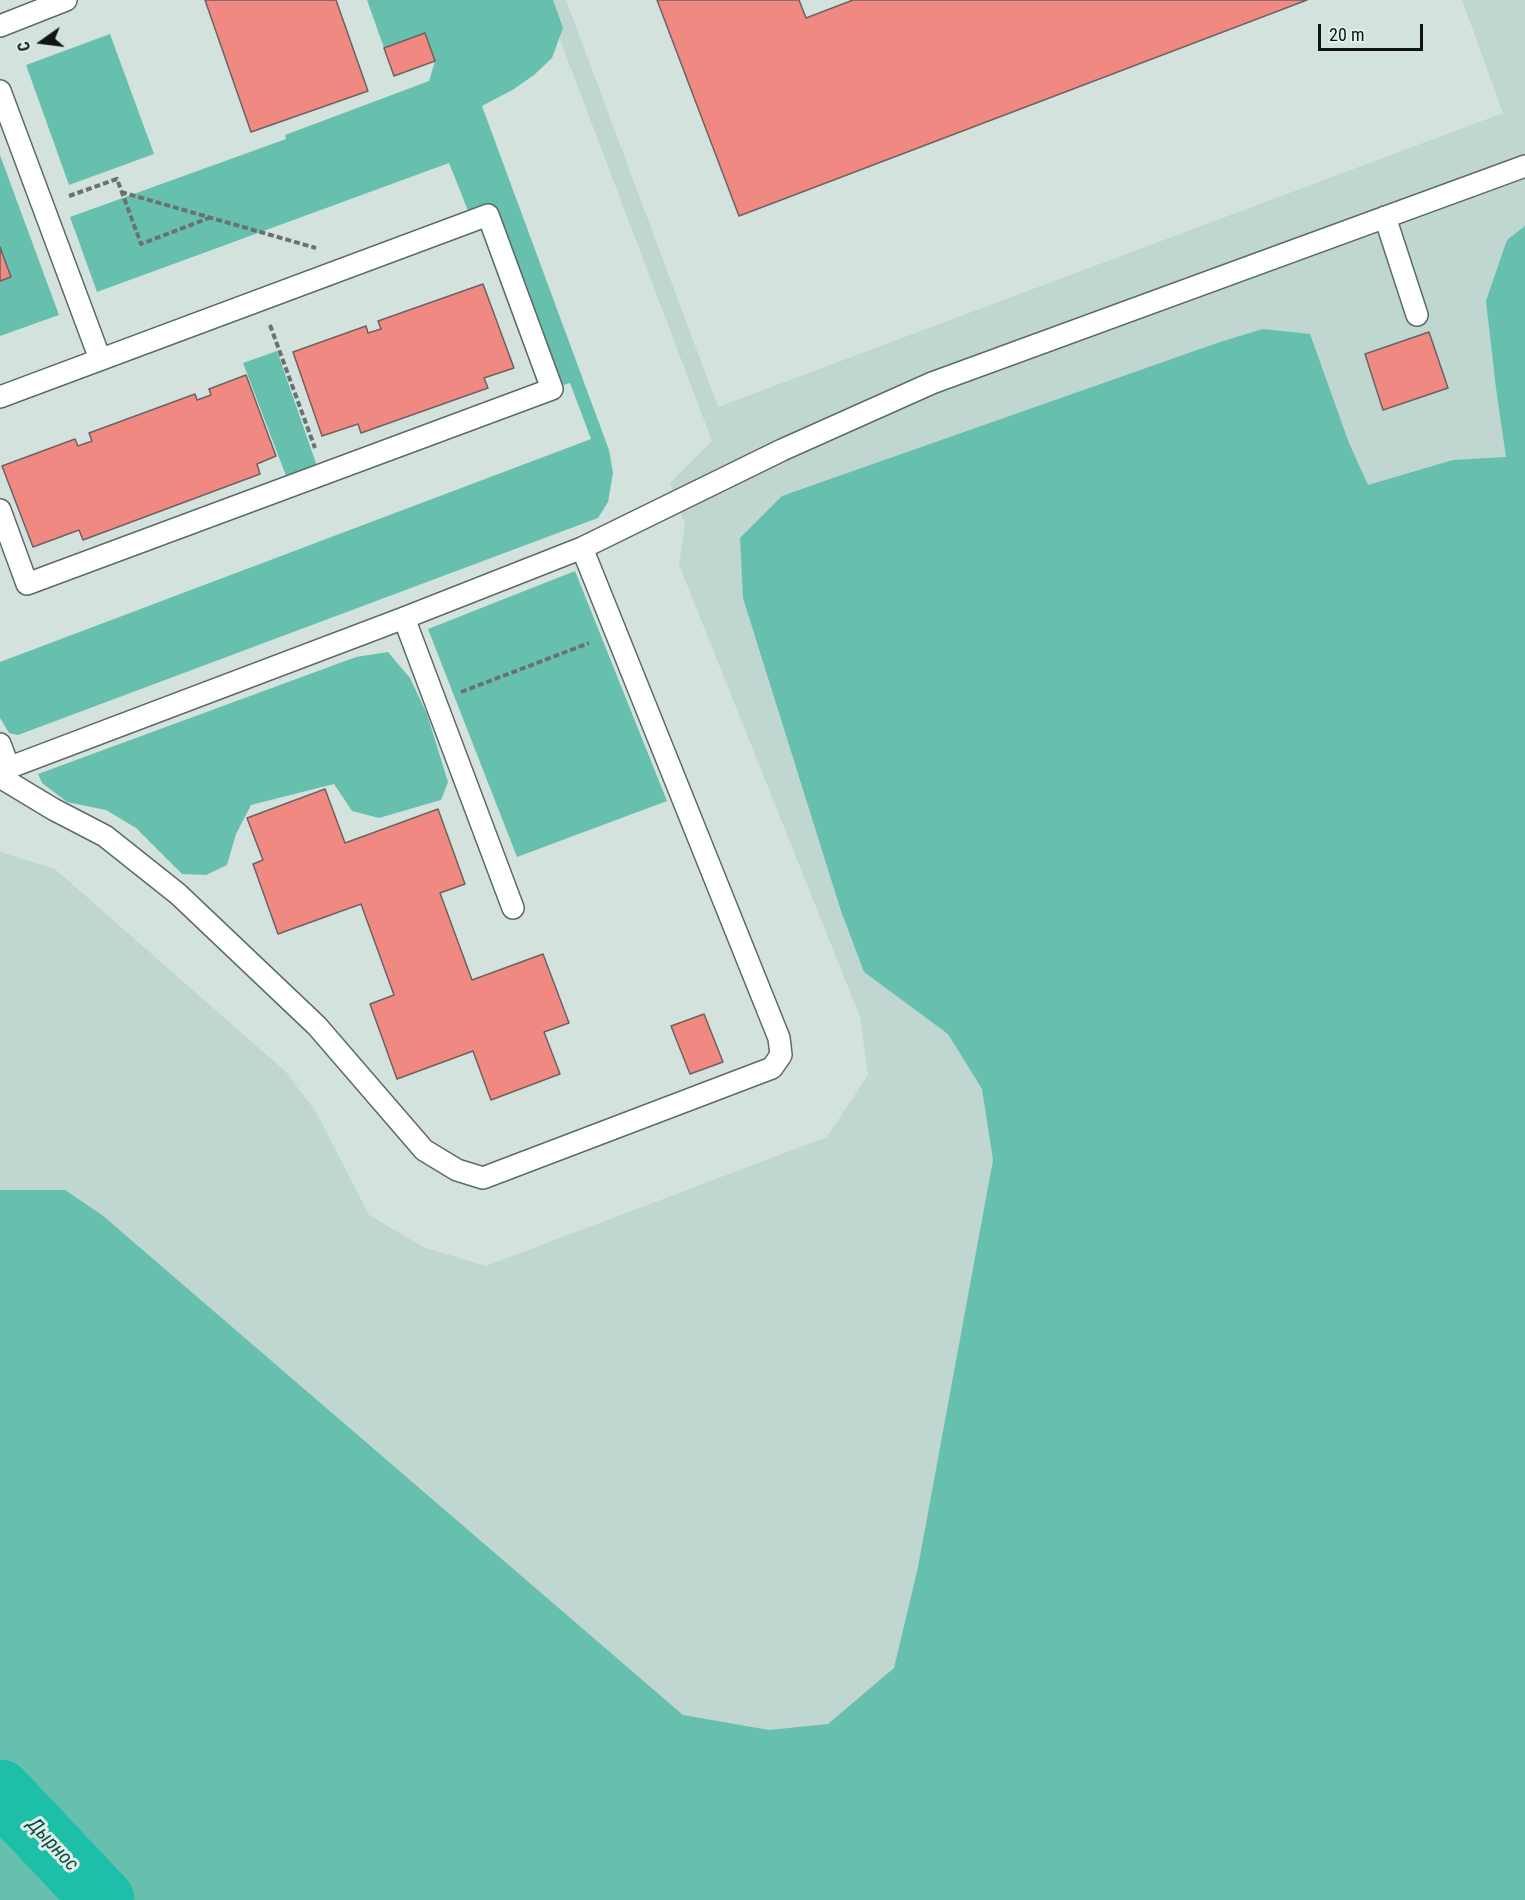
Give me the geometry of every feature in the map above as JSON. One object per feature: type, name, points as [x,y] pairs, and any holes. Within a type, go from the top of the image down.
[{"type":"lane","points":[[0,26],[66,0]]},
{"type":"lane","points":[[0,91],[100,359]]},
{"type":"lane","points":[[3,772],[582,548],[782,450],[932,383],[1525,166]]},
{"type":"lane","points":[[0,397],[488,215],[552,389],[27,584],[0,510]]},
{"type":"lane","points":[[1385,217],[1417,315]]},
{"type":"lane","points":[[0,744],[3,772],[53,809],[105,836],[178,894],[317,1026],[424,1150],[457,1170],[483,1178],[772,1068],[781,1054],[779,1038],[582,548]]},
{"type":"lane","points":[[404,618],[513,908]]},
{"type":"path","points":[[43,206],[117,179],[141,244],[210,218]]},
{"type":"path","points":[[121,192],[319,249]]},
{"type":"path","points":[[261,300],[324,474]]},
{"type":"path","points":[[435,702],[616,633]]},
{"type":"shaded area","points":[[545,0],[566,0],[718,407],[1503,113],[1462,0],[1525,0],[1525,1900],[0,1900],[0,852],[55,869],[286,1072],[316,1112],[369,1215],[423,1247],[486,1266],[827,1137],[868,1075],[860,1017],[679,565],[685,524],[670,483],[712,441]]},
{"type":"green space","points":[[367,0],[553,0],[563,28],[552,58],[514,89],[482,106],[609,450],[613,473],[608,502],[598,518],[18,735],[9,733],[0,718],[0,662],[591,439],[570,383],[559,386],[491,205],[469,213],[449,163],[97,292],[70,217],[286,139],[285,135],[429,81],[435,61],[425,33],[384,48]]},
{"type":"green space","points":[[110,34],[154,154],[69,185],[26,65]]},
{"type":"green space","points":[[0,155],[59,315],[0,336]]},
{"type":"green space","points":[[1525,226],[1525,1900],[0,1900],[0,1190],[65,1190],[102,1215],[683,1715],[769,1730],[828,1724],[894,1668],[918,1567],[993,1160],[982,1089],[948,1034],[864,972],[841,911],[743,598],[740,538],[782,496],[1220,342],[1263,329],[1310,334],[1349,443],[1368,485],[1453,460],[1506,457],[1486,301],[1507,240]]},
{"type":"green space","points":[[277,351],[318,469],[288,481],[243,363]]},
{"type":"green space","points":[[575,571],[667,801],[517,857],[428,629]]},
{"type":"green space","points":[[388,652],[410,678],[427,714],[448,782],[441,800],[379,818],[352,811],[334,784],[251,805],[236,834],[227,865],[206,875],[182,874],[136,828],[106,810],[67,802],[42,783],[38,774],[356,657]]},
{"type":"building","points":[[205,0],[336,0],[368,91],[251,132]]},
{"type":"building","points":[[657,0],[799,0],[806,18],[853,0],[1307,0],[739,216]]},
{"type":"building","points":[[425,33],[435,61],[394,76],[384,48]]},
{"type":"building","points":[[0,247],[11,277],[0,281]]},
{"type":"building","points":[[483,284],[514,368],[484,378],[488,388],[361,433],[358,424],[322,436],[293,352],[366,326],[368,333],[381,329],[378,321]]},
{"type":"building","points":[[1429,332],[1448,388],[1383,410],[1365,354]]},
{"type":"building","points":[[246,375],[276,456],[257,464],[260,474],[83,540],[79,530],[33,547],[2,466],[75,439],[78,446],[92,441],[89,433],[195,394],[197,400],[211,395],[209,389]]},
{"type":"building","points":[[325,789],[345,843],[438,809],[465,884],[440,893],[472,980],[543,954],[569,1023],[544,1032],[560,1074],[491,1100],[473,1051],[397,1079],[370,1004],[394,995],[361,904],[278,934],[253,864],[263,860],[247,818]]},
{"type":"building","points":[[704,1014],[723,1062],[690,1074],[671,1026]]},
{"type":"waterway","name":"Дырнос","points":[[0,1791],[103,1900]]}]
